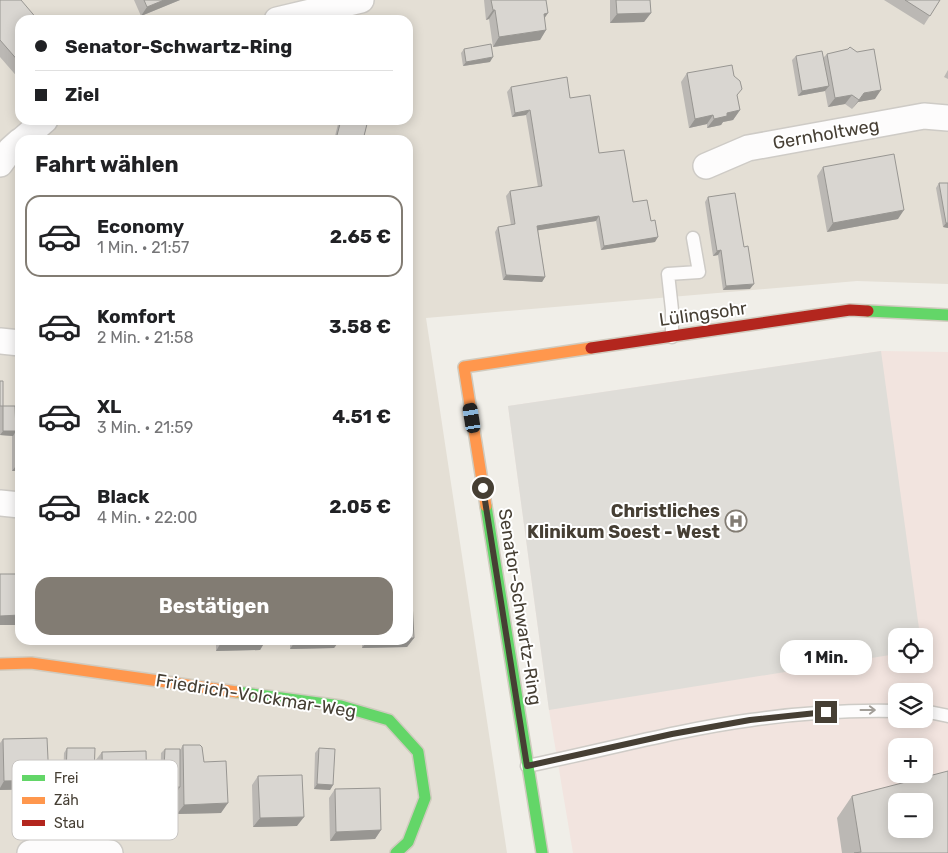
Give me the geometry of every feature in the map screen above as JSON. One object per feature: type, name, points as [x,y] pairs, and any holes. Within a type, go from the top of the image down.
[{"type":"street","points":[[298,15],[361,0]]},
{"type":"street","name":"Gernholtweg","points":[[706,166],[748,148],[924,116],[948,118]]},
{"type":"street","points":[[28,135],[39,125]]},
{"type":"street","points":[[0,164],[15,146]]},
{"type":"street","name":"Lülingsohr","points":[[464,367],[850,310],[948,315]]},
{"type":"street","points":[[0,341],[15,343]]},
{"type":"street","name":"Senator-Schwartz-Ring","points":[[464,367],[542,853]]},
{"type":"street","points":[[0,503],[15,504]]},
{"type":"street","name":"Friedrich-Volckmar-Weg","points":[[0,664],[31,663],[342,706],[389,720],[418,752],[425,798],[408,842],[396,853]]},
{"type":"street","points":[[30,853],[53,844],[110,853]]},
{"type":"lane","points":[[672,337],[672,310],[668,274],[698,272],[693,238]]},
{"type":"lane","points":[[527,766],[672,734],[750,720],[845,710],[888,710]]},
{"type":"lane","points":[[933,713],[948,716]]},
{"type":"shaded area","points":[[0,0],[948,0],[948,284],[857,281],[426,318],[507,853],[0,853]]},
{"type":"shaded area","name":"Christliches Klinikum Soest - West","points":[[881,351],[948,352],[948,853],[573,853],[549,710],[508,406]]},
{"type":"shaded area","points":[[881,351],[919,628],[888,628],[888,655],[549,710],[508,406]]},
{"type":"building","points":[[0,0],[21,0],[34,15],[15,15],[15,57],[0,40]]},
{"type":"building","points":[[144,0],[164,0],[147,7]]},
{"type":"building","points":[[491,0],[546,0],[548,13],[544,14],[546,30],[499,37],[495,10],[493,10]]},
{"type":"building","points":[[616,0],[650,0],[651,13],[617,14]]},
{"type":"building","points":[[905,0],[940,0],[930,16]]},
{"type":"building","points":[[491,44],[493,57],[466,62],[464,49]]},
{"type":"building","points":[[850,47],[857,52],[874,49],[881,90],[864,93],[859,100],[852,95],[835,98],[827,54]]},
{"type":"building","points":[[822,51],[829,86],[802,91],[796,56]]},
{"type":"building","points":[[732,65],[734,76],[740,81],[742,89],[737,95],[740,110],[714,119],[713,115],[695,119],[687,73]]},
{"type":"building","points":[[567,77],[570,98],[590,95],[599,153],[624,150],[633,202],[647,200],[651,221],[655,220],[658,237],[604,246],[599,216],[537,226],[545,277],[506,275],[498,227],[515,224],[510,191],[542,186],[530,110],[515,113],[511,87]]},
{"type":"building","points":[[340,125],[367,125],[364,135],[337,135]]},
{"type":"building","points":[[894,154],[904,210],[833,223],[823,167]]},
{"type":"building","points":[[939,183],[948,183],[948,223],[946,223]]},
{"type":"building","points":[[735,193],[744,247],[748,246],[754,284],[726,286],[721,250],[717,251],[708,197]]},
{"type":"building","points":[[0,381],[3,381],[3,406],[0,406]]},
{"type":"building","points":[[3,406],[15,406],[15,431],[3,431]]},
{"type":"building","points":[[0,574],[15,574],[15,615],[0,616]]},
{"type":"building","points":[[47,738],[48,760],[12,760],[12,781],[4,781],[3,739]]},
{"type":"building","points":[[183,745],[200,745],[204,762],[226,761],[228,803],[184,805]]},
{"type":"building","points":[[67,748],[95,748],[95,760],[67,760]]},
{"type":"building","points":[[319,748],[335,749],[333,785],[317,784]]},
{"type":"building","points":[[165,749],[180,749],[180,787],[178,787],[178,760],[164,760]]},
{"type":"building","points":[[146,751],[146,760],[102,760],[102,752]]},
{"type":"building","points":[[948,771],[948,853],[854,853],[861,852],[852,796],[902,783],[933,783],[933,775]]},
{"type":"building","points":[[302,775],[304,817],[260,818],[258,776]]},
{"type":"building","points":[[380,788],[381,830],[336,832],[335,789]]},
{"type":"traffic: fast","points":[[868,311],[948,315]]},
{"type":"traffic: fast","points":[[486,506],[542,853]]},
{"type":"traffic: fast","points":[[237,692],[341,706],[389,720],[418,752],[425,798],[408,842],[396,853]]},
{"type":"traffic: slow","points":[[486,506],[464,367],[591,348]]},
{"type":"traffic: slow","points":[[0,664],[31,663],[237,692]]},
{"type":"traffic: jam","points":[[591,348],[850,310],[868,311]]},
{"type":"place","name":"Christliches Klinikum Soest - West","points":[[736,521]]},
{"type":"route","points":[[483,488],[527,766],[672,734],[750,720],[826,712]]}]
